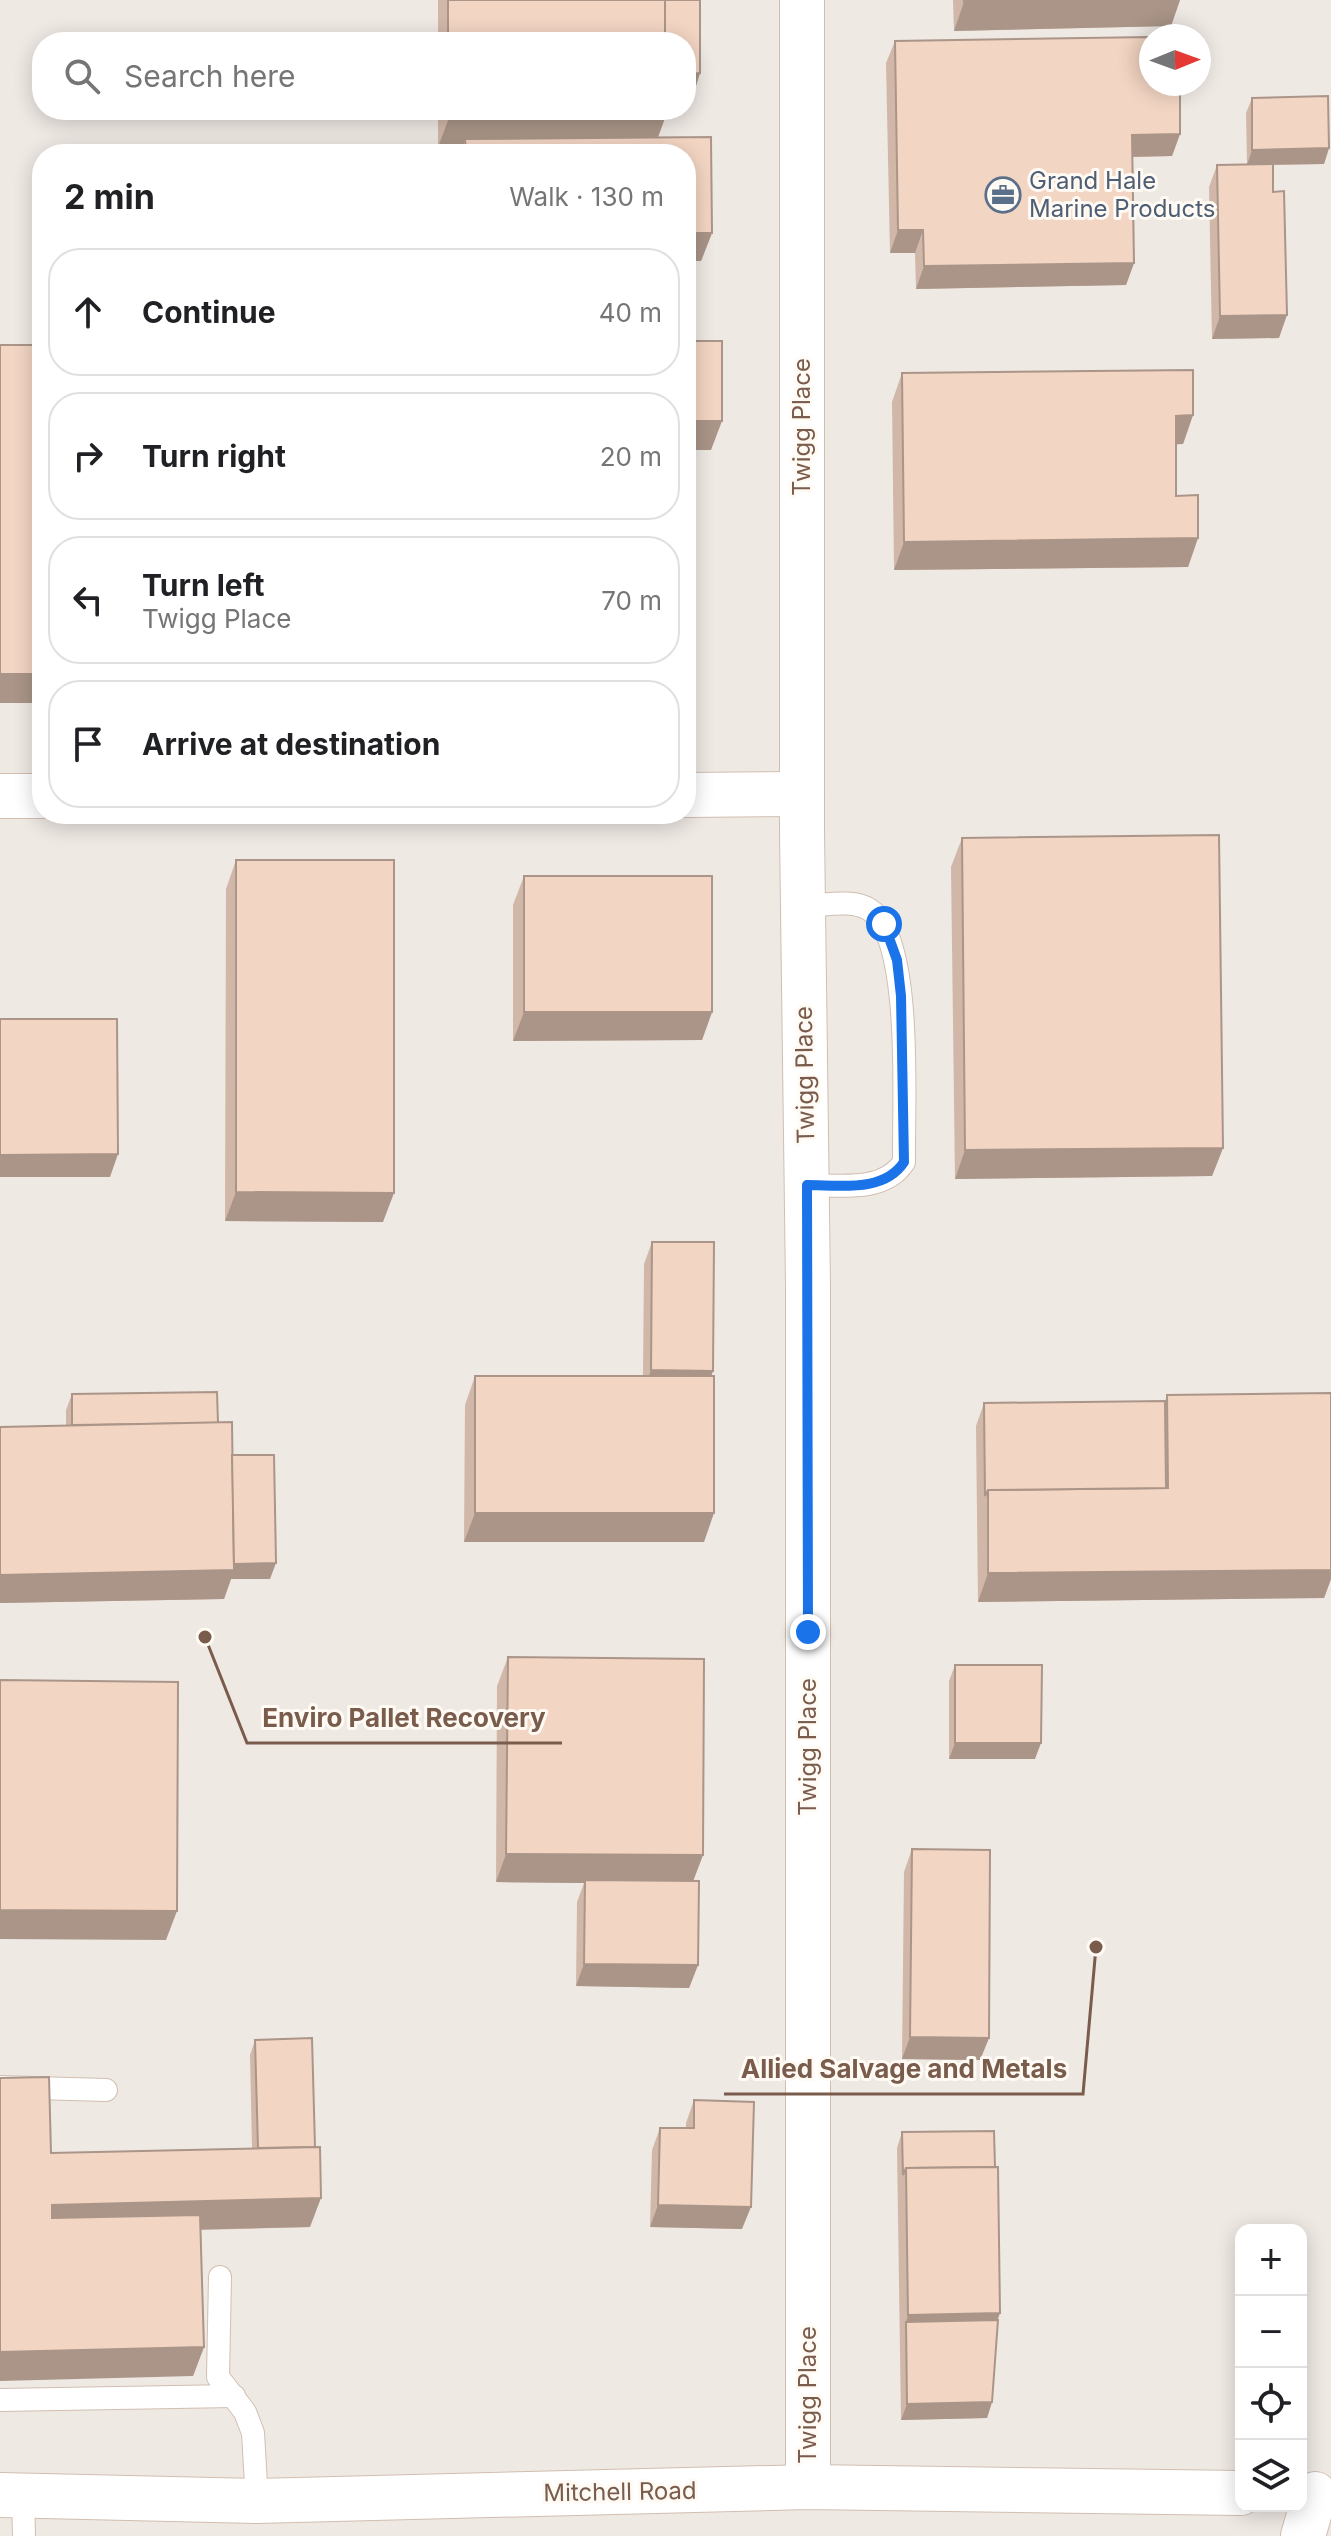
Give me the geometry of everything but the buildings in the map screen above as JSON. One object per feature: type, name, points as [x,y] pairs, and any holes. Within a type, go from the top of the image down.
[{"type":"street","name":"Twigg Place","points":[[802,0],[808,2487]]},
{"type":"street","points":[[696,795],[802,794]]},
{"type":"street","points":[[0,796],[32,796]]},
{"type":"street","name":"Mitchell Road","points":[[16,2509],[808,2487],[1235,2493]]},
{"type":"street","points":[[1303,2536],[1316,2494]]},
{"type":"lane","points":[[803,906],[859,904],[871,910],[884,924],[897,960],[901,996],[904,1117],[904,1162],[898,1172],[877,1183],[807,1185]]},
{"type":"lane","points":[[0,2087],[106,2090]]},
{"type":"lane","points":[[220,2277],[218,2377],[245,2412],[253,2433],[257,2501]]},
{"type":"lane","points":[[0,2400],[234,2396]]},
{"type":"shaded area","points":[[0,0],[1331,0],[1331,2536],[0,2536]]},
{"type":"place","name":"Grand Hale Marine Products","points":[[1003,195]]},
{"type":"place","name":"Enviro Pallet Recovery","points":[[205,1637]]},
{"type":"place","name":"Allied Salvage and Metals","points":[[1096,1947]]},
{"type":"route","points":[[808,1632],[807,1185],[877,1183],[898,1172],[904,1162],[901,996],[897,960],[884,924]]}]
